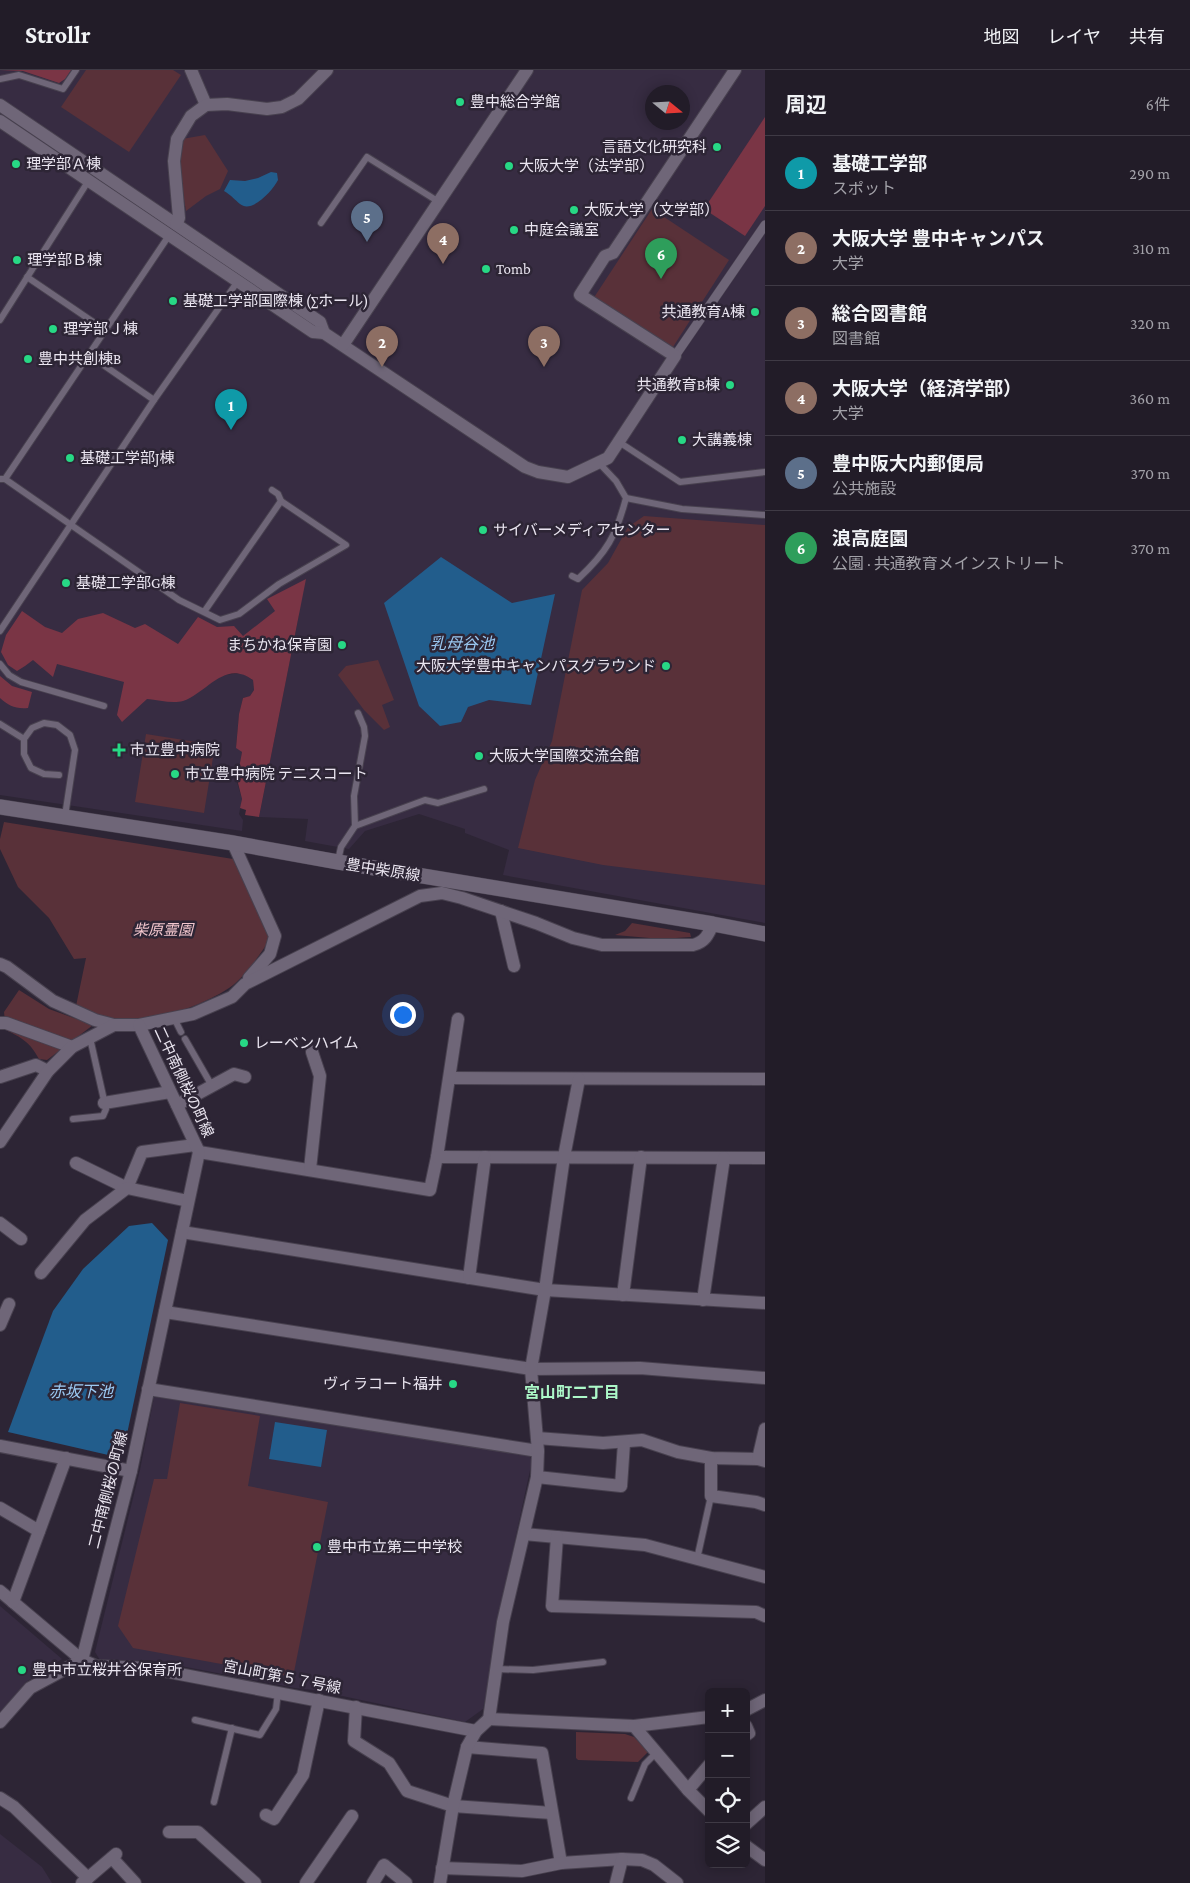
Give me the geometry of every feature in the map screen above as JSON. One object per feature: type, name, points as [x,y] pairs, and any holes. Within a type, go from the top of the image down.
[{"type":"street","points":[[191,70],[206,105]]},
{"type":"street","points":[[172,230],[179,218],[174,161],[176,139],[191,116],[206,105],[227,104],[267,109],[282,107],[298,99],[326,70]]},
{"type":"street","points":[[343,345],[527,70]]},
{"type":"street","points":[[675,356],[580,294],[605,256],[614,253],[735,70]]},
{"type":"street","points":[[0,105],[92,176]]},
{"type":"street","points":[[0,121],[92,176],[241,276],[320,322],[324,333],[525,467],[538,472],[568,477],[608,458],[765,225]]},
{"type":"street","name":"豊中柴原線","points":[[0,807],[233,843],[765,934]]},
{"type":"street","points":[[233,843],[275,936],[270,954],[245,984]]},
{"type":"street","name":"二中南側桜の町線","points":[[82,1660],[131,1471],[182,1232],[197,1148],[139,1025],[193,1014],[232,997],[245,984],[420,896],[442,893],[462,898],[572,938],[602,945],[693,945],[700,943],[708,936],[712,924]]},
{"type":"street","points":[[501,911],[514,966]]},
{"type":"street","points":[[0,964],[7,967],[53,1001],[95,1020],[114,1025],[139,1025]]},
{"type":"street","points":[[42,1273],[85,1220],[127,1188],[142,1152],[197,1148],[430,1190],[450,1078],[458,1019]]},
{"type":"street","points":[[0,1023],[6,1023],[72,1047]]},
{"type":"street","points":[[0,1142],[48,1071],[72,1047],[114,1025]]},
{"type":"street","points":[[310,1169],[320,1076],[312,1052]]},
{"type":"street","points":[[0,1077],[36,1065],[48,1071]]},
{"type":"street","points":[[177,1105],[234,1074],[245,1077]]},
{"type":"street","points":[[450,1078],[765,1079]]},
{"type":"street","points":[[440,1883],[453,1806],[467,1746],[476,1731],[489,1719],[503,1622],[537,1477],[537,1445],[531,1369],[545,1290],[564,1157],[579,1079]]},
{"type":"street","points":[[104,1103],[170,1092]]},
{"type":"street","points":[[437,1157],[765,1158]]},
{"type":"street","points":[[469,1278],[485,1157]]},
{"type":"street","points":[[623,1295],[641,1157]]},
{"type":"street","points":[[703,1300],[724,1158]]},
{"type":"street","points":[[76,1163],[127,1188],[188,1201]]},
{"type":"street","points":[[0,1223],[21,1239]]},
{"type":"street","points":[[182,1232],[545,1290],[765,1303]]},
{"type":"street","points":[[0,1325],[9,1304]]},
{"type":"street","points":[[165,1312],[531,1369],[640,1368],[765,1378]]},
{"type":"street","points":[[148,1390],[537,1445],[642,1440],[678,1452],[711,1458],[762,1460],[765,1429]]},
{"type":"street","points":[[537,1477],[621,1486],[624,1442]]},
{"type":"street","points":[[0,1446],[131,1471]]},
{"type":"street","points":[[13,1602],[66,1458]]},
{"type":"street","points":[[711,1458],[711,1496],[765,1505]]},
{"type":"street","points":[[0,1508],[39,1531]]},
{"type":"street","points":[[524,1534],[645,1545],[765,1577]]},
{"type":"street","points":[[557,1537],[552,1606],[756,1612],[765,1616]]},
{"type":"street","points":[[0,1591],[82,1660],[30,1688],[0,1722]]},
{"type":"street","name":"宮山町第５７号線","points":[[82,1660],[96,1666],[148,1668],[476,1731]]},
{"type":"street","points":[[266,1815],[274,1819],[303,1775],[320,1700]]},
{"type":"street","points":[[750,1708],[765,1700]]},
{"type":"street","points":[[356,1707],[354,1741],[389,1763],[407,1791],[453,1806],[552,1813]]},
{"type":"street","points":[[489,1719],[634,1726],[705,1717]]},
{"type":"street","points":[[634,1726],[688,1790],[705,1807]]},
{"type":"street","points":[[467,1746],[542,1753],[561,1863]]},
{"type":"street","points":[[688,1790],[705,1770]]},
{"type":"street","points":[[0,1798],[14,1806],[85,1881],[114,1856],[135,1883]]},
{"type":"street","points":[[747,1823],[765,1807]]},
{"type":"street","points":[[306,1883],[352,1816]]},
{"type":"street","points":[[169,1832],[198,1832],[254,1883]]},
{"type":"street","points":[[750,1849],[765,1860]]},
{"type":"street","points":[[442,1868],[522,1871],[561,1863],[622,1859],[642,1860],[654,1865],[677,1883]]},
{"type":"street","points":[[616,1883],[622,1859]]},
{"type":"street","points":[[373,1883],[384,1865],[406,1883]]},
{"type":"lane","points":[[0,79],[19,75],[63,89],[76,70]]},
{"type":"lane","points":[[321,223],[367,157],[439,202]]},
{"type":"lane","points":[[0,320],[92,176]]},
{"type":"lane","points":[[172,230],[89,355],[3,479],[179,600],[220,620],[240,614],[279,584],[346,546],[281,501],[278,494],[272,490]]},
{"type":"lane","points":[[0,631],[154,400],[241,276]]},
{"type":"lane","points":[[28,277],[105,330]]},
{"type":"lane","points":[[89,355],[154,400]]},
{"type":"lane","points":[[619,442],[680,482],[765,472]]},
{"type":"lane","points":[[572,576],[578,579],[608,546],[620,520],[626,498],[616,481],[599,462]]},
{"type":"lane","points":[[626,498],[682,509],[765,515]]},
{"type":"lane","points":[[204,612],[281,501]]},
{"type":"lane","points":[[0,664],[9,675],[21,682],[104,706]]},
{"type":"lane","points":[[355,826],[354,796],[365,736],[364,727],[358,713]]},
{"type":"lane","points":[[59,776],[44,774],[31,768],[24,754],[24,739],[32,728],[44,722],[57,725],[70,735],[75,750],[65,817]]},
{"type":"lane","points":[[0,724],[24,739]]},
{"type":"lane","points":[[338,862],[340,847],[355,826],[425,800],[438,803],[484,790]]},
{"type":"lane","points":[[174,1018],[181,1032]]},
{"type":"lane","points":[[73,1119],[103,1116],[106,1109],[90,1036]]},
{"type":"lane","points":[[185,1039],[212,1086]]},
{"type":"lane","points":[[697,1559],[711,1496]]},
{"type":"lane","points":[[496,1669],[533,1670],[603,1662]]},
{"type":"lane","points":[[196,1720],[260,1735],[276,1709],[278,1692]]},
{"type":"lane","points":[[214,1802],[232,1728]]},
{"type":"lane","points":[[631,1798],[645,1764],[656,1752]]},
{"type":"shaded area","points":[[0,70],[765,70],[765,923],[503,875],[509,850],[465,833],[465,829],[419,814],[365,831],[349,849],[305,841],[308,819],[259,817],[299,614],[243,636],[148,699],[181,701],[223,675],[242,673],[253,680],[254,690],[250,696],[243,698],[239,714],[236,747],[242,752],[237,782],[242,799],[239,814],[243,820],[242,831],[0,795]]},
{"type":"shaded area","points":[[0,70],[71,70],[65,79],[59,83],[23,71]]},
{"type":"shaded area","points":[[765,117],[765,206],[745,236],[704,209]]},
{"type":"shaded area","points":[[306,579],[259,817],[245,815],[246,810],[240,808],[242,799],[237,779],[242,752],[236,748],[239,714],[243,698],[250,696],[254,690],[253,680],[234,673],[217,679],[192,697],[183,701],[170,702],[147,699],[122,722],[117,715],[124,682],[57,664],[53,677],[33,660],[17,671],[8,665],[1,652],[6,635],[22,611],[45,627],[62,633],[78,619],[103,613],[135,628],[145,624],[178,644],[198,617],[217,627],[234,626],[243,636],[275,611],[267,599]]},
{"type":"shaded area","points":[[0,676],[12,686],[32,692],[28,708],[12,706],[0,698]]},
{"type":"shaded area","name":"豊中市立第二中学校","points":[[154,1397],[529,1455],[532,1461],[497,1624],[494,1657],[483,1709],[465,1722],[314,1690],[150,1660],[100,1660],[95,1652],[140,1470]]},
{"type":"shaded area","name":"豊中市立桜井谷保育所","points":[[0,1606],[62,1659],[26,1682],[0,1712]]},
{"type":"shaded area","points":[[0,1834],[42,1867],[52,1883],[0,1883]]},
{"type":"green space","points":[[86,70],[173,70],[181,75],[129,152],[61,107]]},
{"type":"green space","points":[[205,135],[228,171],[220,189],[206,196],[186,211],[180,176],[182,139]]},
{"type":"green space","points":[[652,209],[729,260],[671,350],[593,299]]},
{"type":"green space","name":"大阪大学豊中キャンパスグラウンド","points":[[644,516],[765,525],[765,885],[603,865],[518,848],[535,780],[552,741],[582,590],[608,563],[628,527]]},
{"type":"green space","points":[[378,660],[394,700],[382,705],[390,727],[384,730],[364,710],[338,675],[346,666]]},
{"type":"green space","name":"市立豊中病院 テニスコート","points":[[146,734],[215,745],[204,813],[135,802]]},
{"type":"green space","name":"柴原霊園","points":[[4,822],[233,859],[270,938],[252,965],[234,984],[217,995],[189,1008],[160,1016],[130,1019],[106,1018],[85,1010],[76,1006],[86,958],[74,959],[49,918],[18,887],[0,849]]},
{"type":"green space","points":[[632,923],[690,933],[691,937],[661,939],[615,935],[625,931]]},
{"type":"green space","points":[[19,990],[49,1009],[93,1025],[47,1060],[39,1059],[25,1041],[6,1030],[4,1012]]},
{"type":"green space","points":[[180,1403],[260,1416],[248,1486],[328,1502],[293,1677],[133,1648],[118,1626],[154,1479],[167,1479]]},
{"type":"green space","points":[[576,1732],[625,1734],[634,1737],[648,1752],[638,1762],[578,1760],[576,1758]]},
{"type":"water","points":[[271,172],[277,173],[278,180],[262,200],[250,206],[240,204],[224,191],[230,180],[245,181]]},
{"type":"water","name":"乳母谷池","points":[[441,557],[512,603],[555,594],[531,705],[489,700],[468,707],[461,722],[440,726],[419,706],[384,603]]},
{"type":"water","name":"赤坂下池","points":[[152,1223],[168,1240],[123,1453],[117,1457],[8,1432],[53,1311],[83,1269],[129,1226]]},
{"type":"water","points":[[275,1422],[327,1430],[321,1467],[269,1459]]},
{"type":"place","name":"豊中総合学館","points":[[460,102]]},
{"type":"place","name":"言語文化研究科","points":[[717,147]]},
{"type":"place","name":"理学部Ａ棟","points":[[16,164]]},
{"type":"place","name":"大阪大学（法学部）","points":[[509,166]]},
{"type":"place","name":"大阪大学（文学部）","points":[[574,210]]},
{"type":"place","name":"中庭会議室","points":[[514,230]]},
{"type":"place","name":"豊中阪大内郵便局","points":[[367,242]]},
{"type":"place","name":"理学部Ｂ棟","points":[[17,260]]},
{"type":"place","name":"大阪大学（経済学部）","points":[[443,264]]},
{"type":"place","name":"Tomb","points":[[486,269]]},
{"type":"place","name":"浪高庭園","points":[[661,279]]},
{"type":"place","name":"基礎工学部国際棟 (Σホール)","points":[[173,301]]},
{"type":"place","name":"共通教育A棟","points":[[755,312]]},
{"type":"place","name":"理学部Ｊ棟","points":[[53,329]]},
{"type":"place","name":"豊中共創棟B","points":[[28,359]]},
{"type":"place","name":"大阪大学 豊中キャンパス","points":[[382,367]]},
{"type":"place","name":"総合図書館","points":[[544,367]]},
{"type":"place","name":"共通教育B棟","points":[[730,385]]},
{"type":"place","name":"基礎工学部","points":[[231,430]]},
{"type":"place","name":"大講義棟","points":[[682,440]]},
{"type":"place","name":"基礎工学部J棟","points":[[70,458]]},
{"type":"place","name":"サイバーメディアセンター","points":[[483,530]]},
{"type":"place","name":"基礎工学部G棟","points":[[66,583]]},
{"type":"place","name":"まちかね保育園","points":[[342,645]]},
{"type":"place","name":"大阪大学豊中キャンパスグラウンド","points":[[666,666]]},
{"type":"place","name":"市立豊中病院","points":[[119,750]]},
{"type":"place","name":"大阪大学国際交流会館","points":[[479,756]]},
{"type":"place","name":"市立豊中病院 テニスコート","points":[[175,774]]},
{"type":"place","name":"レーベンハイム","points":[[244,1043]]},
{"type":"place","name":"ヴィラコート福井","points":[[453,1384]]},
{"type":"place","name":"豊中市立第二中学校","points":[[317,1547]]},
{"type":"place","name":"豊中市立桜井谷保育所","points":[[22,1670]]},
{"type":"district","name":"宮山町二丁目","points":[[572,1392]]}]
